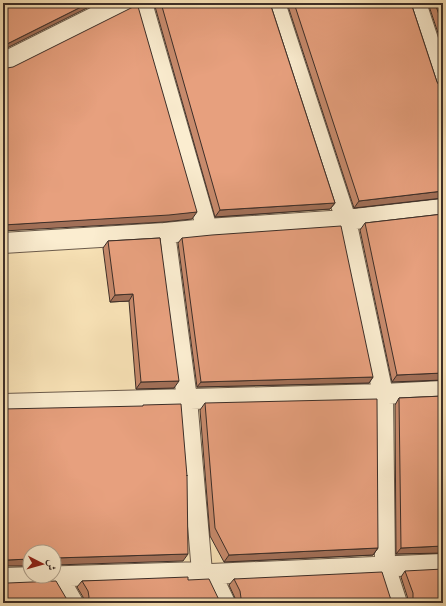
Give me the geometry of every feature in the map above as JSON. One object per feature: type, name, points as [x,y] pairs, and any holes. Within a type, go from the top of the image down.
[{"type":"street","points":[[3,63],[123,3]]},
{"type":"street","points":[[142,3],[207,229]]},
{"type":"street","points":[[275,3],[346,220],[383,394],[385,566],[397,603]]},
{"type":"street","points":[[416,3],[443,85]]},
{"type":"street","points":[[3,243],[346,220],[443,209]]},
{"type":"street","points":[[165,233],[187,399],[207,573],[225,603]]},
{"type":"street","points":[[3,404],[383,394],[443,391]]},
{"type":"street","points":[[62,577],[443,564]]},
{"type":"street","points":[[3,578],[22,578]]},
{"type":"street","points":[[62,584],[73,603]]},
{"type":"building","points":[[3,3],[89,3],[3,46]]},
{"type":"building","points":[[137,3],[197,212],[3,225],[3,66],[7,68],[13,67],[133,7]]},
{"type":"building","points":[[161,3],[270,3],[335,203],[220,210]]},
{"type":"building","points":[[294,3],[411,3],[437,82],[440,87],[443,88],[443,191],[359,201]]},
{"type":"building","points":[[435,3],[443,3],[443,27]]},
{"type":"building","points":[[443,214],[443,373],[397,375],[365,223]]},
{"type":"building","points":[[341,226],[373,377],[201,382],[182,238]]},
{"type":"building","points":[[160,238],[179,381],[141,382],[133,294],[115,295],[108,241]]},
{"type":"building","points":[[443,396],[443,546],[401,548],[399,398]]},
{"type":"building","points":[[377,399],[378,548],[229,555],[215,528],[205,403]]},
{"type":"building","points":[[181,404],[187,475],[188,554],[62,558],[62,544],[22,544],[22,559],[3,561],[3,409]]},
{"type":"building","points":[[443,569],[443,603],[411,603],[413,593],[405,571]]},
{"type":"building","points":[[382,572],[393,603],[239,603],[241,598],[240,591],[234,579]]},
{"type":"building","points":[[188,577],[188,580],[209,579],[221,603],[87,603],[89,597],[88,591],[82,581]]},
{"type":"building","points":[[3,581],[8,583],[22,582],[22,584],[58,584],[69,603],[3,603]]}]
